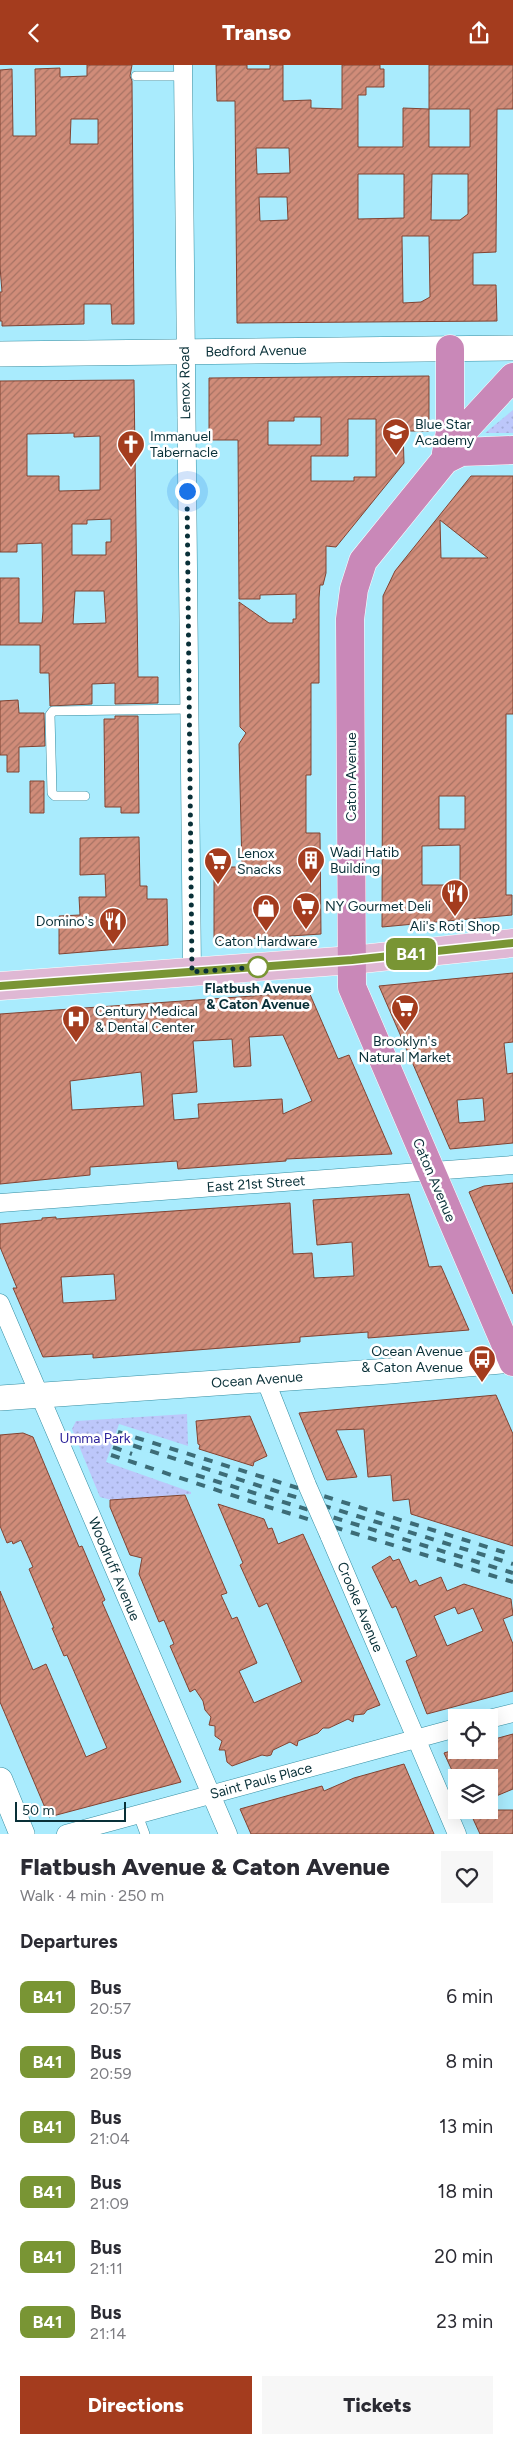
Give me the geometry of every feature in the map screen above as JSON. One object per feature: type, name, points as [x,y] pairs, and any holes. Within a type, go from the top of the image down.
[{"type":"highway","points":[[445,459],[450,432],[450,349]]},
{"type":"highway","name":"Caton Avenue","points":[[513,377],[466,428],[445,459],[363,561],[354,589],[350,619],[352,987],[513,1361]]},
{"type":"highway","points":[[445,459],[461,452],[513,450]]},
{"type":"main road","name":"Bedford Avenue","points":[[0,354],[513,348]]},
{"type":"main road","points":[[0,986],[352,960],[513,943]]},
{"type":"main road","name":"Ocean Avenue","points":[[0,1398],[513,1361]]},
{"type":"main road","points":[[0,1780],[22,1834]]},
{"type":"street","name":"Lenox Road","points":[[183,70],[192,972]]},
{"type":"street","name":"East 21st Street","points":[[0,1203],[513,1165]]},
{"type":"street","name":"Woodruff Avenue","points":[[0,1303],[228,1834]]},
{"type":"street","name":"Crooke Avenue","points":[[265,1379],[307,1485],[457,1834]]},
{"type":"street","points":[[498,1717],[513,1713]]},
{"type":"street","name":"Saint Pauls Place","points":[[66,1834],[448,1730]]},
{"type":"lane","points":[[136,76],[183,70]]},
{"type":"lane","points":[[85,796],[54,796],[52,793],[50,715],[53,711],[189,709]]},
{"type":"lane","points":[[138,1815],[145,1834]]},
{"type":"green space","points":[[513,410],[513,433],[485,433]]},
{"type":"green space","name":"Umma Park","points":[[187,1414],[188,1446],[119,1424],[106,1462],[191,1492],[191,1494],[111,1500],[100,1497],[72,1429],[76,1421]]},
{"type":"building","points":[[87,65],[132,65],[130,76],[132,81],[134,324],[112,324],[111,304],[84,304],[84,324],[2,326],[2,321],[0,321],[0,292],[2,292],[0,267],[0,70],[12,69],[13,136],[36,136],[35,69],[60,68],[60,77],[87,76]],"holes":[[[71,119],[98,119],[98,144],[70,144]]]},
{"type":"building","points":[[216,65],[247,65],[247,69],[270,69],[270,65],[283,65],[283,101],[311,100],[311,108],[342,109],[342,65],[380,65],[380,69],[384,69],[384,87],[366,87],[366,95],[358,95],[358,147],[403,147],[403,108],[429,109],[429,65],[513,65],[513,109],[497,109],[496,252],[473,253],[473,285],[496,285],[497,321],[237,323],[235,101],[217,101]],"holes":[[[429,109],[470,109],[470,147],[429,147]],[[256,148],[289,148],[290,173],[257,174]],[[358,174],[404,174],[404,218],[358,219]],[[432,174],[468,174],[468,214],[460,220],[431,220]],[[259,197],[287,197],[288,220],[260,221]],[[402,236],[429,236],[430,297],[421,302],[403,303]]]},
{"type":"building","points":[[429,376],[429,431],[403,431],[404,463],[336,547],[326,546],[326,573],[323,585],[320,585],[319,598],[319,683],[311,683],[311,775],[306,775],[306,833],[320,833],[321,934],[214,941],[214,867],[242,867],[239,744],[246,733],[240,727],[239,602],[269,623],[293,623],[293,619],[296,619],[296,594],[260,595],[260,599],[239,599],[238,440],[209,440],[209,378]],"holes":[[[294,417],[321,417],[321,445],[268,445],[268,421],[294,421]],[[348,419],[376,419],[376,477],[354,477],[354,481],[311,481],[311,456],[348,456]]]},
{"type":"building","points":[[134,380],[138,677],[158,677],[158,703],[115,704],[115,683],[92,684],[92,704],[50,706],[49,673],[40,673],[40,645],[0,645],[0,578],[19,578],[19,623],[42,623],[43,611],[42,543],[17,544],[17,552],[0,552],[0,381]],"holes":[[[74,433],[74,437],[100,436],[100,490],[59,491],[59,476],[27,476],[27,434]],[[111,519],[111,542],[106,542],[106,555],[72,555],[72,524],[87,524],[87,520]],[[75,591],[104,591],[106,623],[73,624]]]},
{"type":"building","points":[[471,476],[513,476],[513,714],[506,714],[506,895],[512,895],[512,915],[382,927],[383,596],[395,571]],"holes":[[[440,520],[488,558],[441,558]],[[439,796],[465,796],[465,829],[439,829]],[[460,845],[460,885],[422,885],[422,846]]]},
{"type":"building","points":[[18,700],[19,713],[44,713],[45,746],[19,747],[19,772],[7,772],[7,755],[0,755],[0,701]]},
{"type":"building","points":[[115,716],[138,716],[139,813],[121,813],[121,807],[105,807],[104,719],[115,719]]},
{"type":"building","points":[[30,781],[44,781],[44,813],[30,813]]},
{"type":"building","points":[[139,837],[140,886],[147,886],[147,899],[167,899],[168,945],[59,954],[59,916],[80,915],[79,897],[106,897],[105,874],[80,875],[80,838]]},
{"type":"building","points":[[513,973],[513,1042],[504,1043],[507,1074],[513,1073],[513,1143],[450,1149],[379,986]],"holes":[[[483,1098],[485,1121],[459,1123],[457,1100]]]},
{"type":"building","points":[[309,992],[338,1059],[349,1055],[392,1154],[286,1159],[286,1161],[178,1169],[177,1161],[90,1167],[90,1175],[0,1184],[0,1014]],"holes":[[[283,1035],[312,1101],[283,1114],[282,1099],[198,1104],[199,1118],[174,1120],[172,1094],[197,1092],[193,1041],[232,1039],[234,1067],[251,1066],[249,1037]],[[141,1072],[144,1106],[72,1110],[70,1081]]]},
{"type":"building","points":[[513,1183],[513,1294],[469,1192],[484,1186]]},
{"type":"building","points":[[409,1194],[429,1267],[441,1266],[469,1330],[368,1338],[368,1332],[300,1337],[300,1342],[93,1358],[93,1354],[43,1357],[13,1288],[17,1288],[0,1247],[0,1224],[42,1220],[42,1218],[56,1217],[56,1219],[290,1203],[293,1254],[312,1253],[314,1278],[354,1276],[352,1242],[317,1245],[313,1200]],"holes":[[[114,1274],[116,1300],[63,1303],[61,1277]]]},
{"type":"building","points":[[496,1395],[513,1434],[513,1546],[411,1514],[409,1499],[393,1501],[391,1475],[368,1477],[364,1429],[336,1430],[357,1477],[327,1480],[299,1413]]},
{"type":"building","points":[[250,1416],[267,1456],[254,1462],[253,1466],[199,1449],[196,1421]]},
{"type":"building","points":[[23,1433],[33,1437],[79,1547],[82,1546],[105,1600],[102,1602],[181,1782],[49,1817],[0,1702],[0,1591],[33,1670],[46,1664],[86,1757],[107,1748],[67,1655],[64,1656],[52,1628],[54,1628],[29,1569],[33,1567],[21,1540],[13,1544],[12,1541],[7,1543],[0,1526],[0,1435]]},
{"type":"building","points":[[185,1495],[227,1593],[221,1595],[232,1619],[237,1617],[257,1663],[239,1671],[254,1703],[302,1682],[267,1603],[259,1607],[240,1565],[243,1563],[218,1504],[264,1519],[268,1529],[272,1528],[278,1544],[303,1534],[380,1705],[367,1710],[364,1714],[354,1715],[353,1722],[348,1719],[329,1728],[323,1728],[318,1733],[298,1741],[297,1746],[290,1742],[273,1750],[271,1755],[262,1755],[232,1766],[227,1762],[225,1750],[219,1750],[222,1741],[215,1736],[215,1726],[209,1725],[211,1717],[205,1710],[203,1701],[195,1689],[190,1692],[170,1646],[174,1644],[164,1620],[159,1622],[139,1574],[142,1558],[130,1555],[110,1507],[110,1500]]},
{"type":"building","points":[[390,1556],[393,1561],[399,1559],[410,1583],[416,1580],[419,1586],[441,1577],[447,1591],[464,1584],[511,1599],[513,1615],[503,1619],[513,1644],[513,1691],[427,1714],[406,1661],[417,1656],[396,1606],[392,1608],[372,1567]],"holes":[[[455,1607],[458,1614],[473,1608],[483,1631],[447,1646],[434,1616]]]},
{"type":"building","points":[[513,1734],[513,1789],[498,1795],[498,1769],[451,1769],[444,1753],[448,1752],[448,1759],[498,1759],[498,1738]]},
{"type":"building","points":[[404,1764],[434,1834],[251,1834],[240,1809],[322,1786],[324,1791],[354,1778]]},
{"type":"building","points":[[498,1810],[513,1810],[513,1834],[480,1834],[473,1819],[498,1819]]},
{"type":"railway","points":[[118,1432],[513,1555]]},
{"type":"railway","points":[[116,1440],[513,1564]]},
{"type":"railway","points":[[113,1447],[132,1454]]},
{"type":"railway","points":[[111,1455],[262,1505],[513,1582]]},
{"type":"railway","points":[[196,1475],[513,1573]]},
{"type":"bus line","name":"B41","points":[[0,986],[352,960],[513,943]]},
{"type":"place","name":"Blue Star Academy","points":[[396,456]]},
{"type":"place","name":"Immanuel Tabernacle","points":[[131,468]]},
{"type":"place","name":"Wadi Hatib Building","points":[[311,884]]},
{"type":"place","name":"Lenox Snacks","points":[[218,885]]},
{"type":"place","name":"Ali's Roti Shop","points":[[455,917]]},
{"type":"place","name":"NY Gourmet Deli","points":[[306,930]]},
{"type":"place","name":"Caton Hardware","points":[[266,932]]},
{"type":"place","name":"Domino's","points":[[113,945]]},
{"type":"place","name":"Flatbush Avenue & Caton Avenue","points":[[258,967]]},
{"type":"place","name":"Brooklyn's Natural Market","points":[[405,1032]]},
{"type":"place","name":"Century Medical & Dental Center","points":[[76,1043]]},
{"type":"place","name":"Ocean Avenue & Caton Avenue","points":[[482,1383]]},
{"type":"route","points":[[187,491],[192,972],[258,967]]}]
